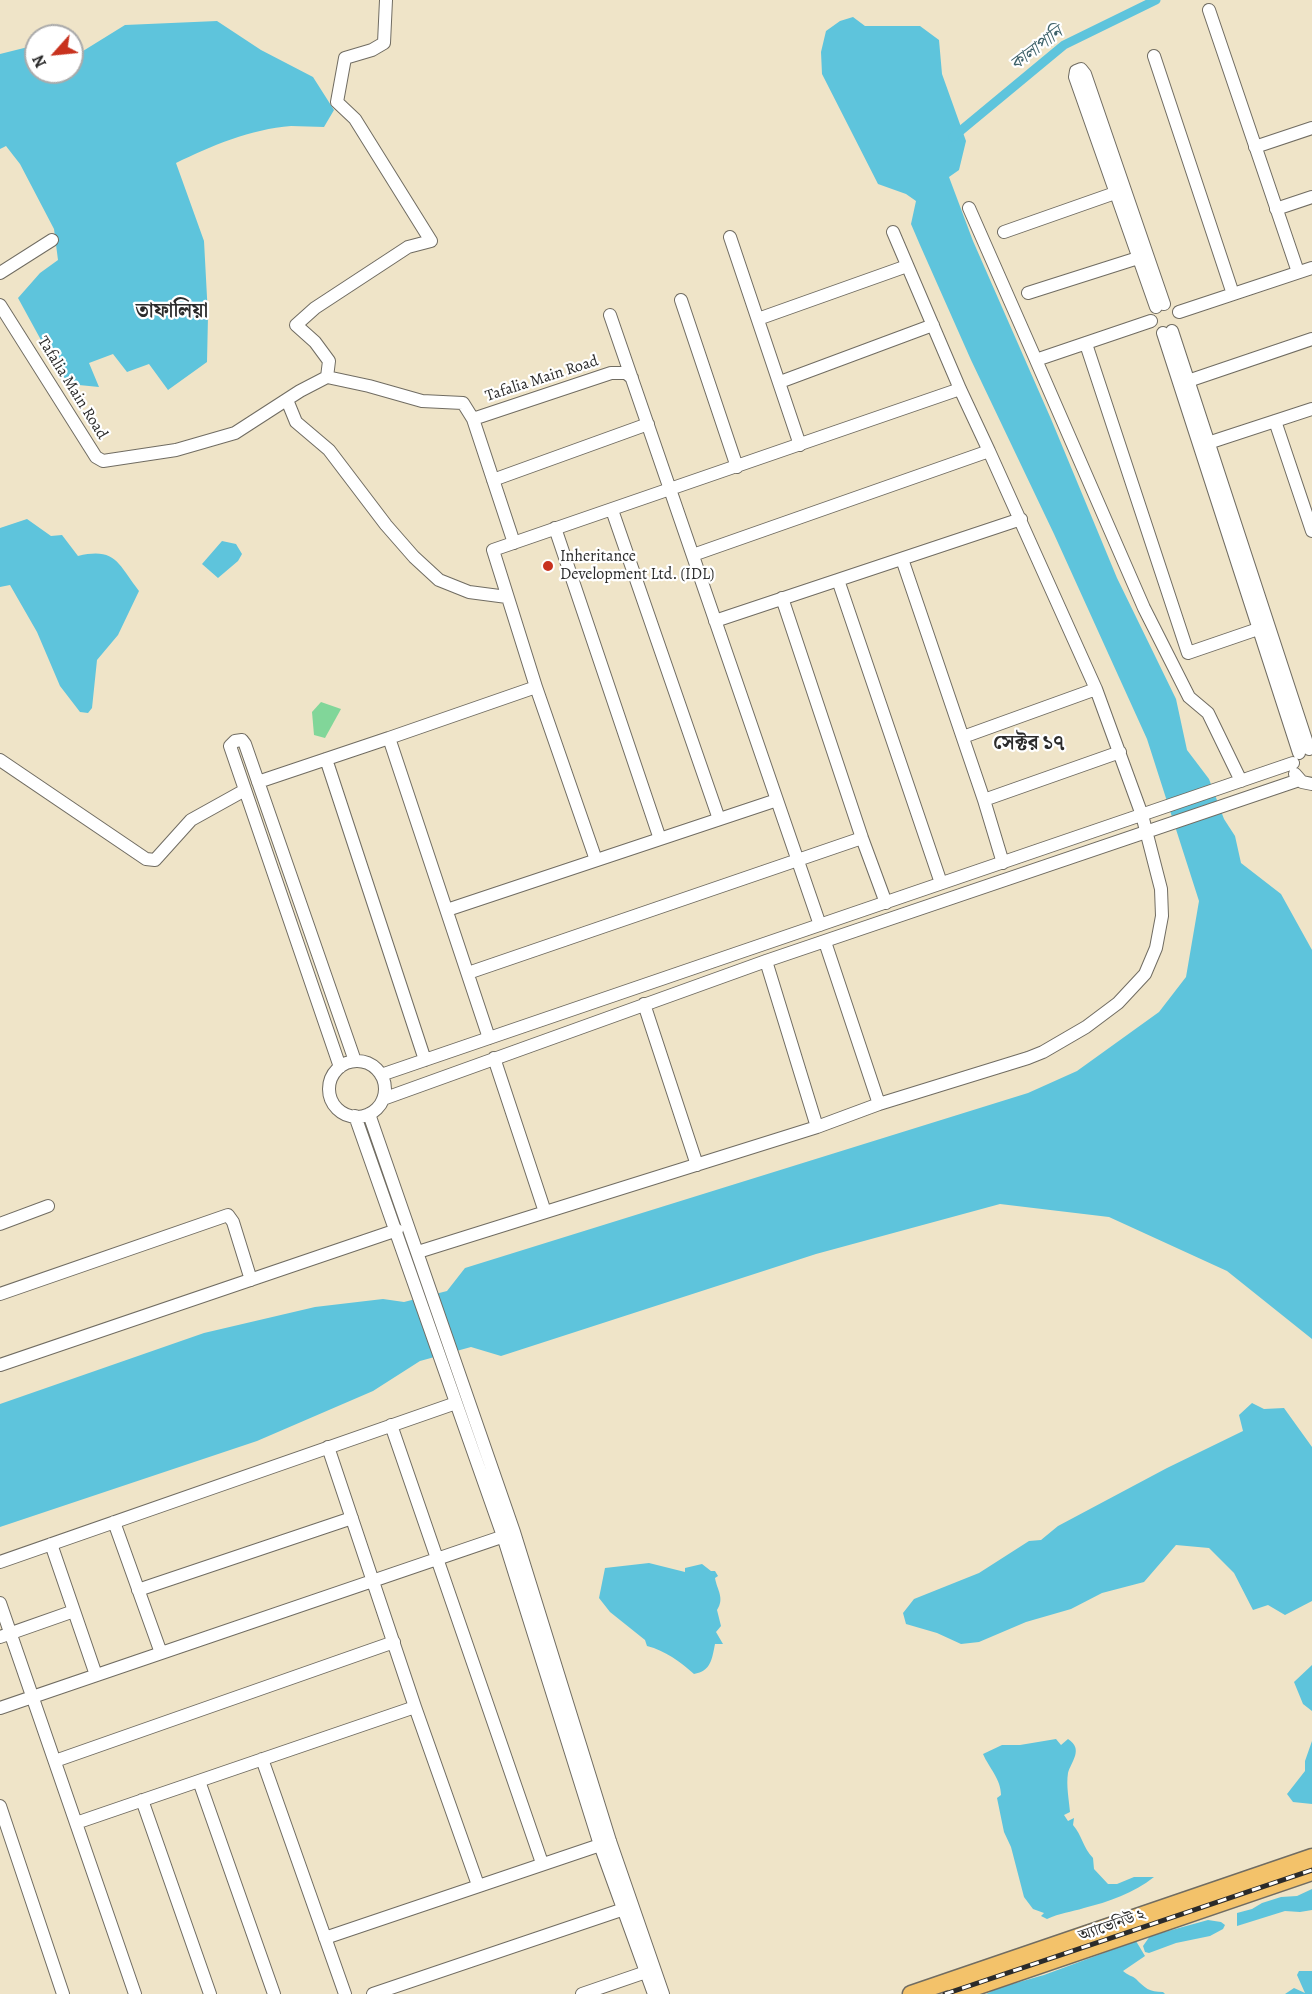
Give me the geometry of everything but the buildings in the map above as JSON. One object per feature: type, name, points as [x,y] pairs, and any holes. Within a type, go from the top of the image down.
[{"type":"main road","name":"অ্যাভেনিউ ২","points":[[911,1994],[1312,1857]]},
{"type":"main road","name":"অ্যাভেনিউ ২","points":[[955,1994],[1312,1872]]},
{"type":"street","points":[[327,377],[329,361],[315,342],[296,325],[315,308],[408,248],[431,241],[355,119],[337,102],[345,58],[372,50],[384,43],[386,0]]},
{"type":"street","points":[[1209,10],[1298,272]]},
{"type":"street","points":[[1154,56],[1233,294]]},
{"type":"street","points":[[1080,76],[1160,305],[1138,258],[1115,193],[1080,76]]},
{"type":"street","points":[[1255,147],[1312,128]]},
{"type":"street","points":[[1004,232],[1115,193]]},
{"type":"street","points":[[1276,209],[1312,197]]},
{"type":"street","points":[[969,208],[1144,608],[1189,697],[1208,713],[1241,781]]},
{"type":"street","points":[[418,1252],[818,1127],[879,1104],[1028,1058],[1086,1027],[1118,1003],[1135,986],[1152,960],[1162,916],[1161,889],[1144,814],[1096,689],[1021,519],[960,389],[893,232]]},
{"type":"street","points":[[730,237],[800,445]]},
{"type":"street","points":[[0,273],[52,240]]},
{"type":"street","points":[[1028,293],[1138,258]]},
{"type":"street","points":[[758,319],[908,266]]},
{"type":"street","points":[[1179,312],[1312,268]]},
{"type":"street","points":[[681,300],[736,466]]},
{"type":"street","points":[[1160,305],[1173,306],[1179,312],[1180,321],[1167,332],[1155,329],[1151,321],[1151,313],[1160,305]]},
{"type":"street","name":"Tafalia Main Road","points":[[0,306],[99,460],[176,450],[227,436],[327,377],[422,401],[463,403],[473,419],[611,373],[626,373],[632,378]]},
{"type":"street","points":[[610,315],[820,925]]},
{"type":"street","points":[[1036,360],[1151,321]]},
{"type":"street","points":[[780,382],[933,325]]},
{"type":"street","points":[[1167,332],[1188,381],[1208,442],[1303,754],[1294,772],[1308,785]]},
{"type":"street","points":[[1167,332],[1258,629],[1303,754]]},
{"type":"street","points":[[1188,381],[1312,339]]},
{"type":"street","points":[[1086,344],[1188,653],[1258,629]]},
{"type":"street","points":[[596,860],[536,687],[493,550],[960,389]]},
{"type":"street","points":[[287,400],[296,422],[329,450],[386,525],[414,557],[439,580],[469,592],[507,597]]},
{"type":"street","points":[[1208,442],[1312,409]]},
{"type":"street","points":[[473,419],[514,543]]},
{"type":"street","points":[[1275,421],[1312,531]]},
{"type":"street","points":[[493,480],[648,424]]},
{"type":"street","points":[[693,555],[989,451]]},
{"type":"street","points":[[612,510],[719,819]]},
{"type":"street","points":[[715,621],[1021,519]]},
{"type":"street","points":[[555,528],[660,839]]},
{"type":"street","points":[[902,559],[984,800],[1003,863]]},
{"type":"street","points":[[838,580],[941,883]]},
{"type":"street","points":[[782,598],[886,903]]},
{"type":"street","points":[[258,782],[536,687]]},
{"type":"street","points":[[963,737],[1096,689]]},
{"type":"street","points":[[389,738],[489,1038]]},
{"type":"street","points":[[340,1067],[230,746],[235,741],[242,740],[245,744],[355,1061]]},
{"type":"street","points":[[984,800],[1120,752]]},
{"type":"street","points":[[381,1075],[1241,781],[1303,754]]},
{"type":"street","points":[[326,759],[425,1060]]},
{"type":"street","points":[[0,760],[86,820],[151,861],[155,860],[191,820],[245,790]]},
{"type":"street","points":[[383,1099],[766,961],[1246,797],[1308,785]]},
{"type":"street","points":[[447,910],[777,800]]},
{"type":"street","points":[[468,973],[862,838]]},
{"type":"street","points":[[825,942],[879,1104]]},
{"type":"street","points":[[766,961],[818,1127]]},
{"type":"street","points":[[644,1004],[697,1165]]},
{"type":"street","points":[[494,1058],[545,1212]]},
{"type":"street","points":[[355,1061],[370,1064],[381,1075],[385,1088],[383,1099],[375,1110],[369,1114],[356,1116],[339,1110],[330,1095],[332,1077],[340,1067],[355,1061]]},
{"type":"street","points":[[369,1114],[418,1252],[416,1268],[456,1403],[493,1488]]},
{"type":"street","points":[[356,1116],[397,1230],[416,1268],[462,1379],[493,1488],[624,1909],[654,1994]]},
{"type":"street","points":[[0,1224],[48,1206]]},
{"type":"street","points":[[0,1294],[228,1215],[233,1222],[251,1280]]},
{"type":"street","points":[[0,1365],[397,1230]]},
{"type":"street","points":[[0,1562],[456,1403]]},
{"type":"street","points":[[391,1425],[542,1863]]},
{"type":"street","points":[[328,1447],[415,1707],[478,1885]]},
{"type":"street","points":[[138,1590],[352,1518]]},
{"type":"street","points":[[114,1522],[161,1653]]},
{"type":"street","points":[[0,1708],[509,1534]]},
{"type":"street","points":[[51,1544],[96,1675]]},
{"type":"street","points":[[0,1603],[5,1635],[32,1697],[135,1994]]},
{"type":"street","points":[[5,1635],[74,1611]]},
{"type":"street","points":[[55,1761],[394,1642]]},
{"type":"street","points":[[76,1823],[415,1707]]},
{"type":"street","points":[[262,1759],[345,1994]]},
{"type":"street","points":[[199,1780],[274,1994]]},
{"type":"street","points":[[142,1800],[210,1994]]},
{"type":"street","points":[[0,1806],[63,1994]]},
{"type":"street","points":[[325,1938],[605,1843]]},
{"type":"street","points":[[605,1843],[663,1994]]},
{"type":"street","points":[[373,1994],[624,1909]]},
{"type":"street","points":[[582,1994],[646,1972]]},
{"type":"green space","points":[[321,702],[341,709],[325,738],[314,735],[312,712]]},
{"type":"water","points":[[853,17],[865,26],[920,26],[939,40],[942,74],[966,141],[959,170],[949,177],[973,241],[1117,578],[1176,699],[1187,750],[1209,779],[1224,819],[1235,836],[1241,863],[1281,894],[1312,950],[1312,1339],[1227,1271],[1109,1217],[1000,1204],[816,1254],[501,1356],[471,1347],[420,1361],[373,1391],[257,1441],[0,1527],[0,1404],[204,1333],[315,1307],[383,1299],[404,1302],[447,1291],[465,1268],[1028,1093],[1077,1071],[1159,1012],[1186,977],[1199,901],[1147,739],[920,245],[911,224],[916,201],[906,194],[878,184],[822,74],[821,52],[826,31],[840,21]]},
{"type":"water","points":[[217,21],[261,50],[313,77],[334,110],[324,127],[291,126],[261,131],[217,145],[176,163],[204,241],[208,316],[207,362],[168,390],[149,364],[127,372],[113,354],[89,363],[99,387],[69,384],[53,362],[18,298],[40,273],[58,260],[54,229],[20,164],[6,146],[0,149],[0,54],[24,48],[24,84],[84,84],[84,50],[125,25]]},
{"type":"water","points":[[27,519],[51,536],[62,535],[78,556],[101,554],[115,560],[139,591],[118,635],[97,660],[92,708],[88,713],[80,712],[60,686],[37,632],[10,585],[0,587],[0,528]]},
{"type":"water","points":[[222,541],[236,544],[242,554],[238,561],[218,578],[202,564]]},
{"type":"water","points":[[1252,1403],[1264,1409],[1284,1408],[1312,1447],[1312,1601],[1285,1615],[1268,1605],[1253,1610],[1234,1573],[1209,1548],[1176,1545],[1144,1582],[1102,1593],[1071,1609],[1026,1622],[979,1642],[961,1644],[937,1633],[906,1624],[903,1613],[914,1599],[979,1573],[1029,1541],[1041,1540],[1058,1526],[1167,1468],[1243,1431],[1239,1415]]},
{"type":"water","points":[[649,1563],[685,1572],[685,1568],[702,1564],[711,1571],[715,1571],[718,1576],[715,1578],[720,1598],[717,1610],[721,1626],[716,1632],[723,1644],[715,1644],[710,1664],[700,1672],[694,1674],[672,1657],[647,1646],[645,1640],[610,1612],[599,1598],[605,1568]]},
{"type":"water","points":[[1312,1665],[1312,1711],[1303,1704],[1294,1682]]},
{"type":"water","points":[[1056,1739],[1061,1745],[1068,1739],[1075,1747],[1075,1756],[1067,1778],[1070,1812],[1064,1815],[1068,1821],[1074,1818],[1073,1825],[1093,1858],[1094,1869],[1108,1884],[1117,1884],[1134,1877],[1154,1877],[1121,1896],[1047,1919],[1041,1916],[1044,1913],[1033,1909],[1024,1897],[1011,1847],[1004,1832],[997,1798],[1001,1795],[999,1784],[983,1754],[1002,1745],[1020,1745]]},
{"type":"water","points":[[1312,1741],[1312,1804],[1293,1802],[1287,1794],[1305,1771],[1305,1761]]},
{"type":"water","points":[[1312,1889],[1312,1910],[1285,1911],[1237,1926],[1237,1913],[1281,1897],[1297,1896]]},
{"type":"water","points":[[1208,1920],[1225,1925],[1223,1929],[1210,1936],[1176,1943],[1149,1953],[1145,1952],[1143,1946],[1150,1936]]},
{"type":"water","points":[[1136,1941],[1145,1956],[1123,1971],[1148,1989],[1165,1994],[986,1994],[998,1988],[1044,1975]]},
{"type":"water","points":[[1299,1971],[1312,1971],[1312,1994],[1285,1994],[1294,1988],[1305,1993],[1297,1975]]},
{"type":"waterway","name":"কালাপানি","points":[[953,137],[1064,45],[1156,0]]},
{"type":"railway","points":[[945,1994],[1312,1870]]},
{"type":"place","name":"Inheritance Development Ltd. (IDL)","points":[[548,566]]},
{"type":"district","name":"তাফালিয়া","points":[[172,312]]},
{"type":"district","name":"সেক্টর ১৭","points":[[1029,744]]}]
